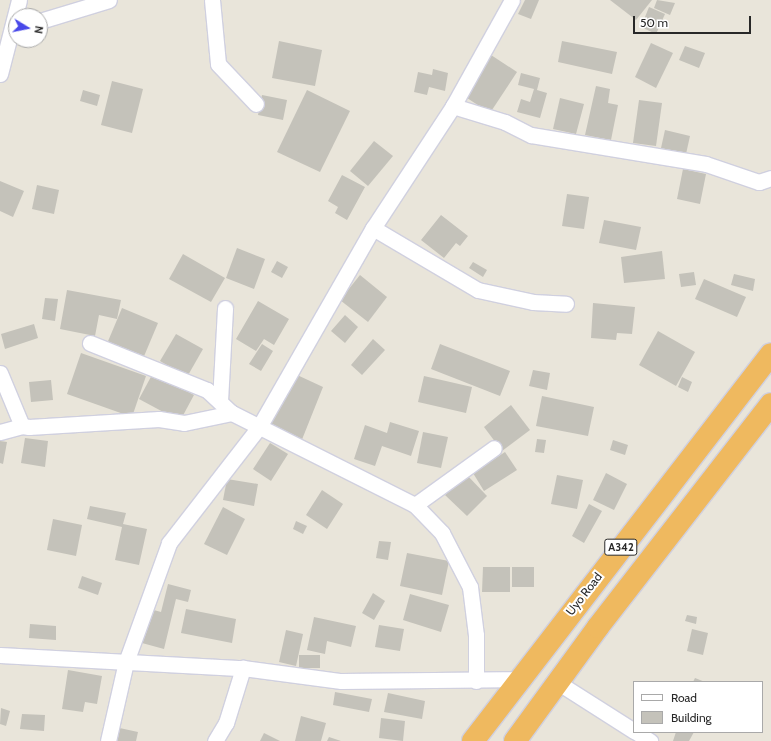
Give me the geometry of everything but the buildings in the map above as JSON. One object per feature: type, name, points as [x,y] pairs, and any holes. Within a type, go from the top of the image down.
[{"type":"highway","name":"Uyo Road","points":[[473,741],[519,679],[771,354]]},
{"type":"highway","name":"A342","points":[[515,741],[557,682],[771,404]]},
{"type":"street","points":[[48,19],[109,0]]},
{"type":"street","points":[[212,0],[218,64],[256,104]]},
{"type":"street","points":[[108,741],[126,662],[169,543],[259,427],[373,228],[454,106],[512,0]]},
{"type":"street","points":[[0,74],[8,26]]},
{"type":"street","points":[[454,106],[504,122],[531,135],[706,164],[759,182],[771,178]]},
{"type":"street","points":[[373,228],[478,290],[533,302],[566,304]]},
{"type":"street","points":[[220,401],[225,308]]},
{"type":"street","points":[[90,343],[207,390],[232,413],[415,505],[442,532],[470,587],[476,635],[476,681]]},
{"type":"street","points":[[0,373],[22,426]]},
{"type":"street","points":[[0,432],[22,426],[159,419],[184,423],[232,413]]},
{"type":"street","points":[[415,505],[494,448]]},
{"type":"street","points":[[0,655],[243,668],[341,681],[432,677],[476,681],[519,679]]},
{"type":"street","points":[[215,741],[226,723],[243,668]]},
{"type":"street","points":[[557,682],[633,730]]},
{"type":"street","points":[[638,733],[650,741]]}]
